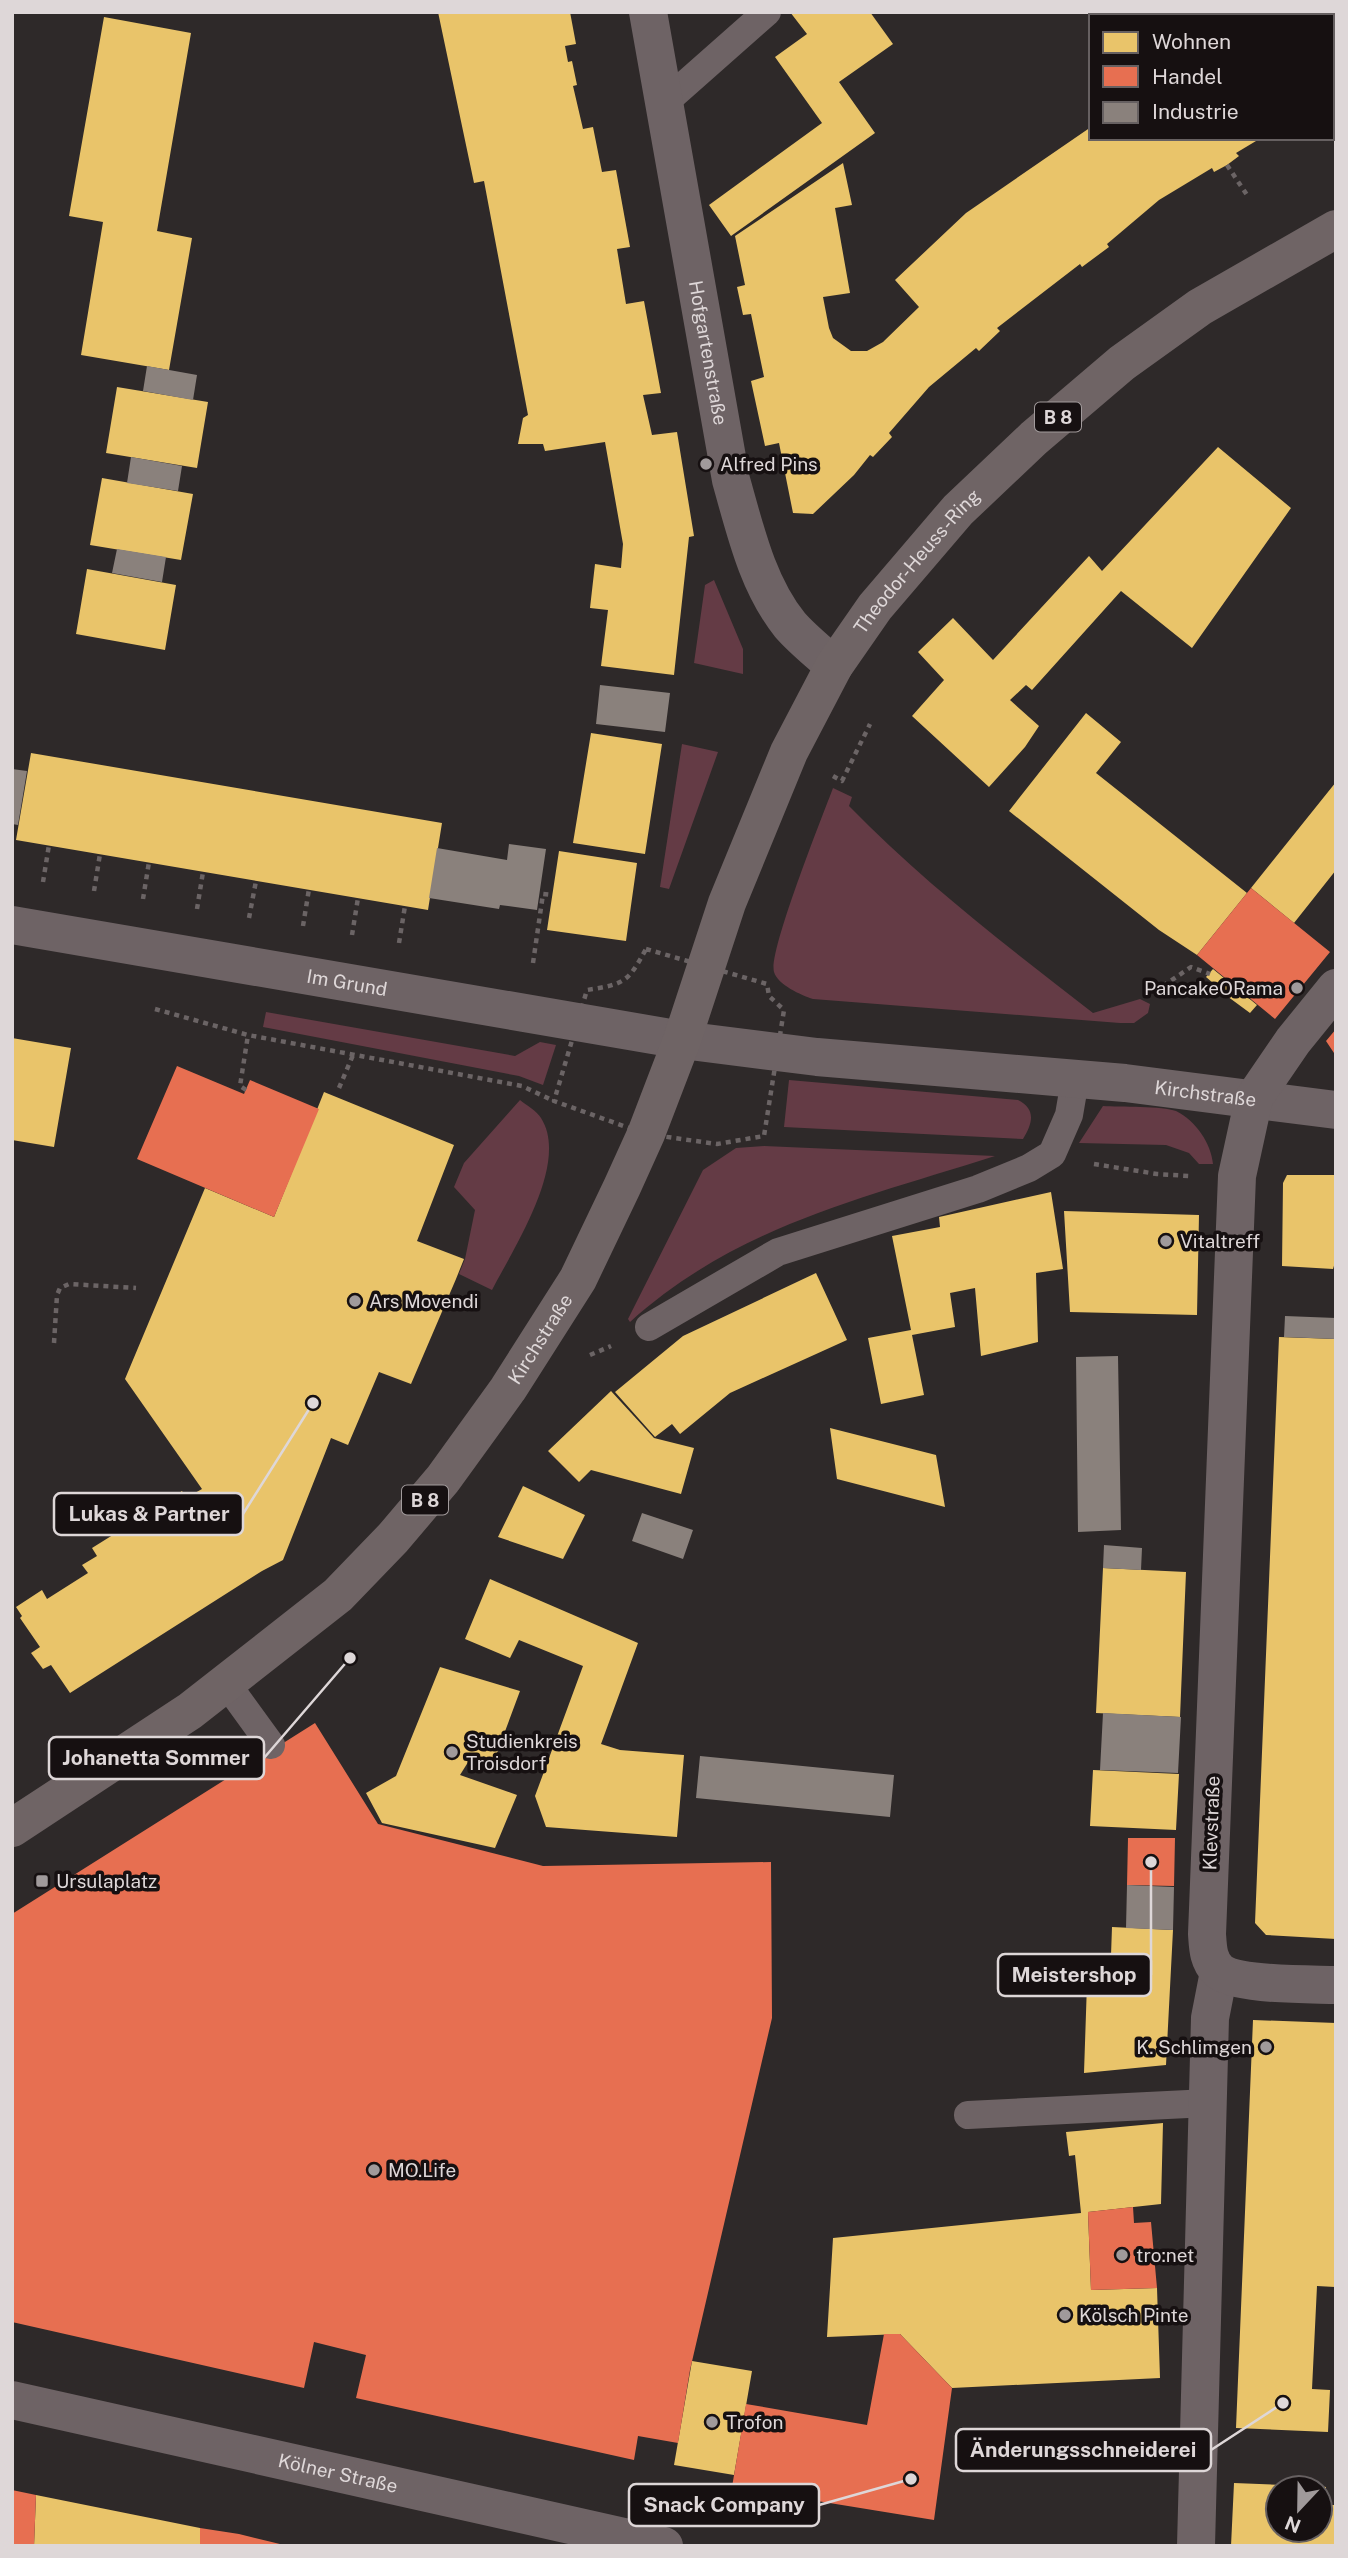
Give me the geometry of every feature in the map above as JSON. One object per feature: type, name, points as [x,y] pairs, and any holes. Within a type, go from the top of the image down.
[{"type":"main road","name":"Theodor-Heuss-Ring","points":[[682,1040],[727,903],[789,752],[834,666],[875,607],[958,510],[1034,438],[1122,363],[1200,307],[1336,229]]},
{"type":"main road","name":"Kirchstraße","points":[[12,1828],[190,1711],[338,1595],[384,1548],[443,1479],[508,1389],[578,1279],[646,1134],[682,1040]]},
{"type":"street","name":"Hofgartenstraße","points":[[648,12],[731,480],[752,555],[791,626],[834,666]]},
{"type":"street","name":"Im Grund","points":[[12,925],[682,1040]]},
{"type":"street","points":[[1254,1098],[1293,1041],[1336,988]]},
{"type":"street","name":"Kirchstraße","points":[[682,1040],[777,1053],[1125,1083],[1336,1110]]},
{"type":"street","name":"Klevstraße","points":[[1219,1972],[1209,1959],[1207,1934],[1237,1176],[1254,1098]]},
{"type":"street","points":[[1196,2546],[1210,2018],[1219,1972],[1253,1981],[1336,1985]]},
{"type":"street","name":"Kölner Straße","points":[[12,2400],[664,2546]]},
{"type":"lane","points":[[664,103],[767,12]]},
{"type":"lane","points":[[649,1327],[778,1252],[978,1189],[1029,1168],[1052,1154],[1069,1115],[1075,1080]]},
{"type":"lane","points":[[226,1683],[271,1745]]},
{"type":"lane","points":[[968,2115],[1208,2103]]},
{"type":"path","points":[[1227,165],[1249,198]]},
{"type":"path","points":[[842,780],[870,724]]},
{"type":"path","points":[[43,883],[49,845]]},
{"type":"path","points":[[94,892],[100,853]]},
{"type":"path","points":[[143,901],[149,862]]},
{"type":"path","points":[[196,910],[203,872]]},
{"type":"path","points":[[248,919],[256,881]]},
{"type":"path","points":[[303,928],[309,889]]},
{"type":"path","points":[[532,969],[543,894],[552,895]]},
{"type":"path","points":[[352,936],[358,898]]},
{"type":"path","points":[[398,945],[405,906]]},
{"type":"path","points":[[1163,986],[1191,967],[1210,974]]},
{"type":"path","points":[[155,1009],[248,1035],[522,1086],[554,1101]]},
{"type":"path","points":[[246,1090],[240,1086],[248,1035]]},
{"type":"path","points":[[339,1088],[353,1055]]},
{"type":"path","points":[[1052,1154],[1092,1164],[1157,1174],[1237,1176]]},
{"type":"path","points":[[54,1343],[57,1296],[60,1288],[69,1284],[136,1288]]},
{"type":"shaded area","points":[[714,580],[743,649],[743,674],[694,663],[705,585]]},
{"type":"shaded area","points":[[682,744],[718,752],[669,889],[660,887]]},
{"type":"shaded area","points":[[833,788],[852,797],[849,806],[937,888],[1093,1013],[1140,999],[1150,1004],[1148,1013],[1134,1023],[1120,1023],[813,999],[785,985],[776,977],[774,959],[797,883]]},
{"type":"shaded area","points":[[266,1012],[515,1056],[540,1042],[556,1045],[543,1085],[519,1076],[263,1027]]},
{"type":"shaded area","points":[[789,1080],[1018,1100],[1028,1108],[1031,1122],[1023,1139],[784,1127]]},
{"type":"shaded area","points":[[520,1100],[541,1118],[548,1137],[549,1158],[535,1205],[492,1290],[459,1274],[465,1259],[475,1210],[454,1187],[464,1163]]},
{"type":"shaded area","points":[[1103,1106],[1151,1107],[1176,1111],[1201,1133],[1213,1164],[1199,1164],[1189,1153],[1166,1145],[1079,1143]]},
{"type":"shaded area","points":[[764,1146],[995,1156],[850,1202],[758,1238],[713,1261],[671,1289],[630,1322],[628,1319],[703,1170],[736,1148]]},
{"type":"building: Wohnen","points":[[438,12],[570,12],[576,44],[565,46],[568,62],[572,61],[577,85],[573,86],[583,129],[593,127],[602,172],[616,170],[630,247],[617,249],[626,304],[644,301],[661,393],[643,395],[652,435],[677,432],[694,536],[689,537],[674,675],[601,666],[608,610],[590,608],[595,564],[621,568],[623,544],[605,442],[545,451],[543,444],[518,444],[523,418],[528,415],[484,181],[474,183]]},
{"type":"building: Wohnen","points":[[790,12],[870,12],[893,44],[839,82],[875,133],[731,236],[709,205],[822,123],[775,57],[807,34]]},
{"type":"building: Wohnen","points":[[1336,12],[1336,97],[1334,98],[1334,14],[1284,14]]},
{"type":"building: Wohnen","points":[[104,17],[191,33],[157,231],[192,238],[169,370],[81,355],[103,222],[69,216]]},
{"type":"building: Wohnen","points":[[1089,128],[1089,140],[1258,140],[1236,153],[1239,156],[1227,165],[1214,172],[1212,168],[1159,200],[1107,244],[1109,247],[1082,267],[1080,264],[997,328],[1000,331],[979,351],[976,348],[929,387],[889,433],[892,437],[873,457],[870,455],[854,475],[813,514],[793,513],[779,443],[765,446],[751,381],[764,377],[751,314],[743,315],[737,287],[745,285],[735,236],[843,163],[852,205],[835,208],[850,293],[823,297],[833,338],[851,351],[867,351],[883,342],[919,307],[895,280],[966,213]]},
{"type":"building: Wohnen","points":[[117,387],[208,402],[197,468],[106,453]]},
{"type":"building: Wohnen","points":[[1218,447],[1291,508],[1192,648],[1121,591],[1032,690],[1026,685],[1010,700],[1039,726],[1025,747],[989,787],[912,716],[944,680],[918,652],[953,618],[993,660],[1089,556],[1102,571]]},
{"type":"building: Wohnen","points":[[102,478],[193,494],[181,560],[90,545]]},
{"type":"building: Wohnen","points":[[87,569],[176,585],[165,650],[76,634]]},
{"type":"building: Wohnen","points":[[1086,713],[1121,742],[1096,773],[1247,893],[1197,955],[1159,930],[1009,811]]},
{"type":"building: Wohnen","points":[[591,733],[662,744],[645,854],[573,843]]},
{"type":"building: Wohnen","points":[[31,753],[442,823],[428,910],[16,840]]},
{"type":"building: Wohnen","points":[[1336,782],[1336,870],[1294,923],[1251,888]]},
{"type":"building: Wohnen","points":[[559,851],[637,863],[626,941],[547,930]]},
{"type":"building: Wohnen","points":[[1213,969],[1257,1005],[1250,1013],[1212,985],[1206,977]]},
{"type":"building: Wohnen","points":[[12,1038],[71,1048],[54,1147],[12,1140]]},
{"type":"building: Wohnen","points":[[324,1092],[454,1145],[417,1241],[464,1259],[456,1279],[411,1384],[379,1372],[348,1445],[331,1438],[283,1560],[70,1693],[51,1665],[43,1669],[31,1653],[40,1647],[20,1618],[22,1616],[16,1607],[42,1590],[47,1599],[88,1573],[82,1565],[97,1556],[92,1548],[124,1528],[129,1536],[154,1518],[150,1512],[182,1491],[186,1498],[202,1489],[125,1379],[205,1188],[274,1217]]},
{"type":"building: Wohnen","points":[[1287,1175],[1336,1175],[1336,1259],[1333,1269],[1282,1266],[1283,1183]]},
{"type":"building: Wohnen","points":[[1051,1192],[1063,1269],[1036,1273],[1038,1342],[981,1356],[975,1288],[950,1293],[955,1327],[912,1335],[924,1395],[881,1404],[868,1338],[911,1330],[892,1236],[940,1227],[939,1217]]},
{"type":"building: Wohnen","points":[[1064,1211],[1199,1215],[1197,1315],[1070,1312]]},
{"type":"building: Wohnen","points":[[816,1273],[847,1340],[730,1393],[680,1434],[672,1424],[655,1437],[615,1392],[683,1336]]},
{"type":"building: Wohnen","points":[[1279,1337],[1336,1339],[1336,1939],[1266,1935],[1255,1923]]},
{"type":"building: Wohnen","points":[[611,1391],[654,1438],[694,1448],[681,1494],[591,1470],[579,1482],[548,1451]]},
{"type":"building: Wohnen","points":[[830,1428],[936,1455],[945,1507],[837,1479]]},
{"type":"building: Wohnen","points":[[523,1486],[585,1515],[563,1559],[498,1537]]},
{"type":"building: Wohnen","points":[[1103,1568],[1186,1572],[1180,1717],[1096,1713]]},
{"type":"building: Wohnen","points":[[490,1579],[638,1643],[601,1744],[620,1750],[684,1755],[677,1837],[546,1827],[535,1796],[583,1666],[519,1640],[510,1658],[465,1639]]},
{"type":"building: Wohnen","points":[[440,1667],[520,1691],[491,1769],[470,1759],[460,1775],[517,1795],[495,1848],[382,1823],[366,1793],[396,1776]]},
{"type":"building: Wohnen","points":[[1093,1770],[1179,1774],[1176,1830],[1090,1826]]},
{"type":"building: Wohnen","points":[[1112,1927],[1173,1930],[1166,2065],[1084,2073],[1087,1983],[1110,1984]]},
{"type":"building: Wohnen","points":[[1253,2020],[1336,2023],[1335,2287],[1317,2286],[1312,2389],[1330,2390],[1328,2432],[1236,2428]]},
{"type":"building: Wohnen","points":[[1163,2123],[1161,2204],[1088,2212],[1091,2290],[1157,2288],[1160,2378],[952,2388],[900,2334],[827,2337],[833,2238],[1081,2213],[1075,2155],[1069,2156],[1066,2132]]},
{"type":"building: Wohnen","points":[[692,2361],[752,2371],[734,2475],[674,2465]]},
{"type":"building: Wohnen","points":[[1234,2483],[1264,2484],[1264,2544],[1334,2544],[1336,2505],[1336,2546],[1231,2546]]},
{"type":"building: Wohnen","points":[[36,2495],[200,2528],[200,2546],[34,2546]]},
{"type":"building: Handel","points":[[1251,888],[1330,952],[1275,1019],[1197,955]]},
{"type":"building: Handel","points":[[1336,1029],[1336,1056],[1326,1041]]},
{"type":"building: Handel","points":[[177,1066],[244,1094],[250,1080],[319,1109],[274,1217],[137,1159]]},
{"type":"building: Handel","name":"MO.Life","points":[[315,1723],[378,1824],[543,1866],[771,1862],[772,2018],[690,2370],[678,2443],[638,2436],[634,2460],[356,2398],[366,2355],[314,2342],[304,2388],[12,2322],[12,1914]]},
{"type":"building: Handel","points":[[1128,1838],[1175,1838],[1174,1886],[1127,1885]]},
{"type":"building: Handel","name":"tro:net","points":[[1133,2207],[1134,2223],[1151,2222],[1157,2288],[1091,2290],[1088,2212]]},
{"type":"building: Handel","points":[[884,2334],[900,2334],[952,2388],[934,2520],[732,2487],[746,2404],[867,2425]]},
{"type":"building: Handel","points":[[12,2490],[36,2495],[34,2546],[12,2546]]},
{"type":"building: Handel","points":[[200,2528],[239,2534],[288,2546],[200,2546]]},
{"type":"building: Industrie","points":[[147,366],[197,375],[193,400],[143,391]]},
{"type":"building: Industrie","points":[[131,457],[182,466],[178,491],[127,483]]},
{"type":"building: Industrie","points":[[117,549],[166,557],[162,582],[112,573]]},
{"type":"building: Industrie","points":[[600,685],[670,693],[665,732],[596,724]]},
{"type":"building: Industrie","points":[[12,769],[27,771],[18,825],[12,824]]},
{"type":"building: Industrie","points":[[509,844],[546,849],[537,910],[500,905],[499,909],[429,898],[437,848],[507,860]]},
{"type":"building: Industrie","points":[[1285,1316],[1336,1318],[1336,1339],[1284,1337]]},
{"type":"building: Industrie","points":[[1118,1356],[1121,1530],[1078,1532],[1076,1357]]},
{"type":"building: Industrie","points":[[642,1513],[693,1530],[683,1559],[632,1541]]},
{"type":"building: Industrie","points":[[1104,1545],[1142,1548],[1141,1570],[1103,1568]]},
{"type":"building: Industrie","points":[[1103,1713],[1181,1717],[1178,1773],[1100,1770]]},
{"type":"building: Industrie","points":[[700,1756],[894,1775],[890,1817],[696,1798]]},
{"type":"building: Industrie","points":[[1127,1885],[1174,1887],[1173,1930],[1126,1928]]},
{"type":"place","name":"Alfred Pins","points":[[706,464]]},
{"type":"place","name":"PancakeORama","points":[[1297,988]]},
{"type":"place","name":"Vitaltreff","points":[[1166,1241]]},
{"type":"place","name":"Ars Movendi","points":[[355,1301]]},
{"type":"place","name":"Lukas & Partner","points":[[313,1403]]},
{"type":"place","name":"Johanetta Sommer","points":[[350,1658]]},
{"type":"place","name":"Studienkreis Troisdorf","points":[[452,1752]]},
{"type":"place","name":"Meistershop","points":[[1151,1862]]},
{"type":"place","name":"Ursulaplatz","points":[[42,1881]]},
{"type":"place","name":"K. Schlimgen","points":[[1266,2047]]},
{"type":"place","name":"MO.Life","points":[[374,2170]]},
{"type":"place","name":"tro:net","points":[[1122,2255]]},
{"type":"place","name":"Kölsch Pinte","points":[[1065,2315]]},
{"type":"place","name":"Änderungsschneiderei","points":[[1283,2403]]},
{"type":"place","name":"Trofon","points":[[712,2422]]},
{"type":"place","name":"Snack Company","points":[[911,2479]]}]
